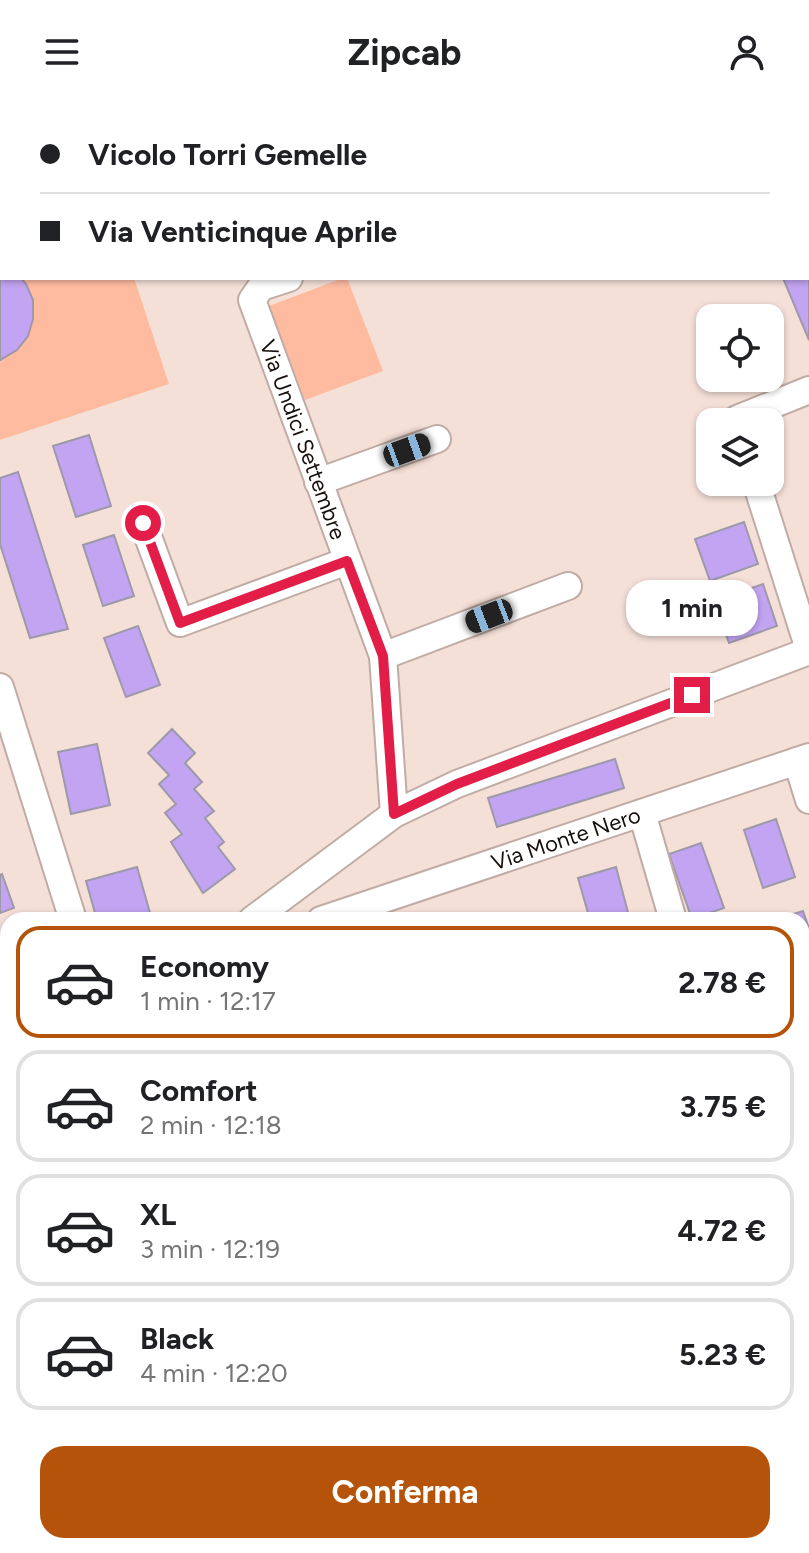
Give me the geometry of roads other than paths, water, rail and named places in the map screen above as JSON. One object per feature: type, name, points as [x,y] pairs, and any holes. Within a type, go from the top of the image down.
[{"type":"street","name":"Via Undici Settembre","points":[[283,280],[261,287],[252,300],[383,656],[394,814]]},
{"type":"street","points":[[764,408],[809,390]]},
{"type":"street","points":[[318,482],[437,439]]},
{"type":"street","points":[[263,912],[394,814],[457,784],[809,650],[760,496]]},
{"type":"street","points":[[143,523],[180,623],[347,561]]},
{"type":"street","points":[[383,656],[568,586]]},
{"type":"street","points":[[0,687],[70,912]]},
{"type":"street","points":[[803,759],[809,800]]},
{"type":"street","name":"Via Monte Nero","points":[[345,912],[803,759]]},
{"type":"street","points":[[642,813],[671,912]]}]
